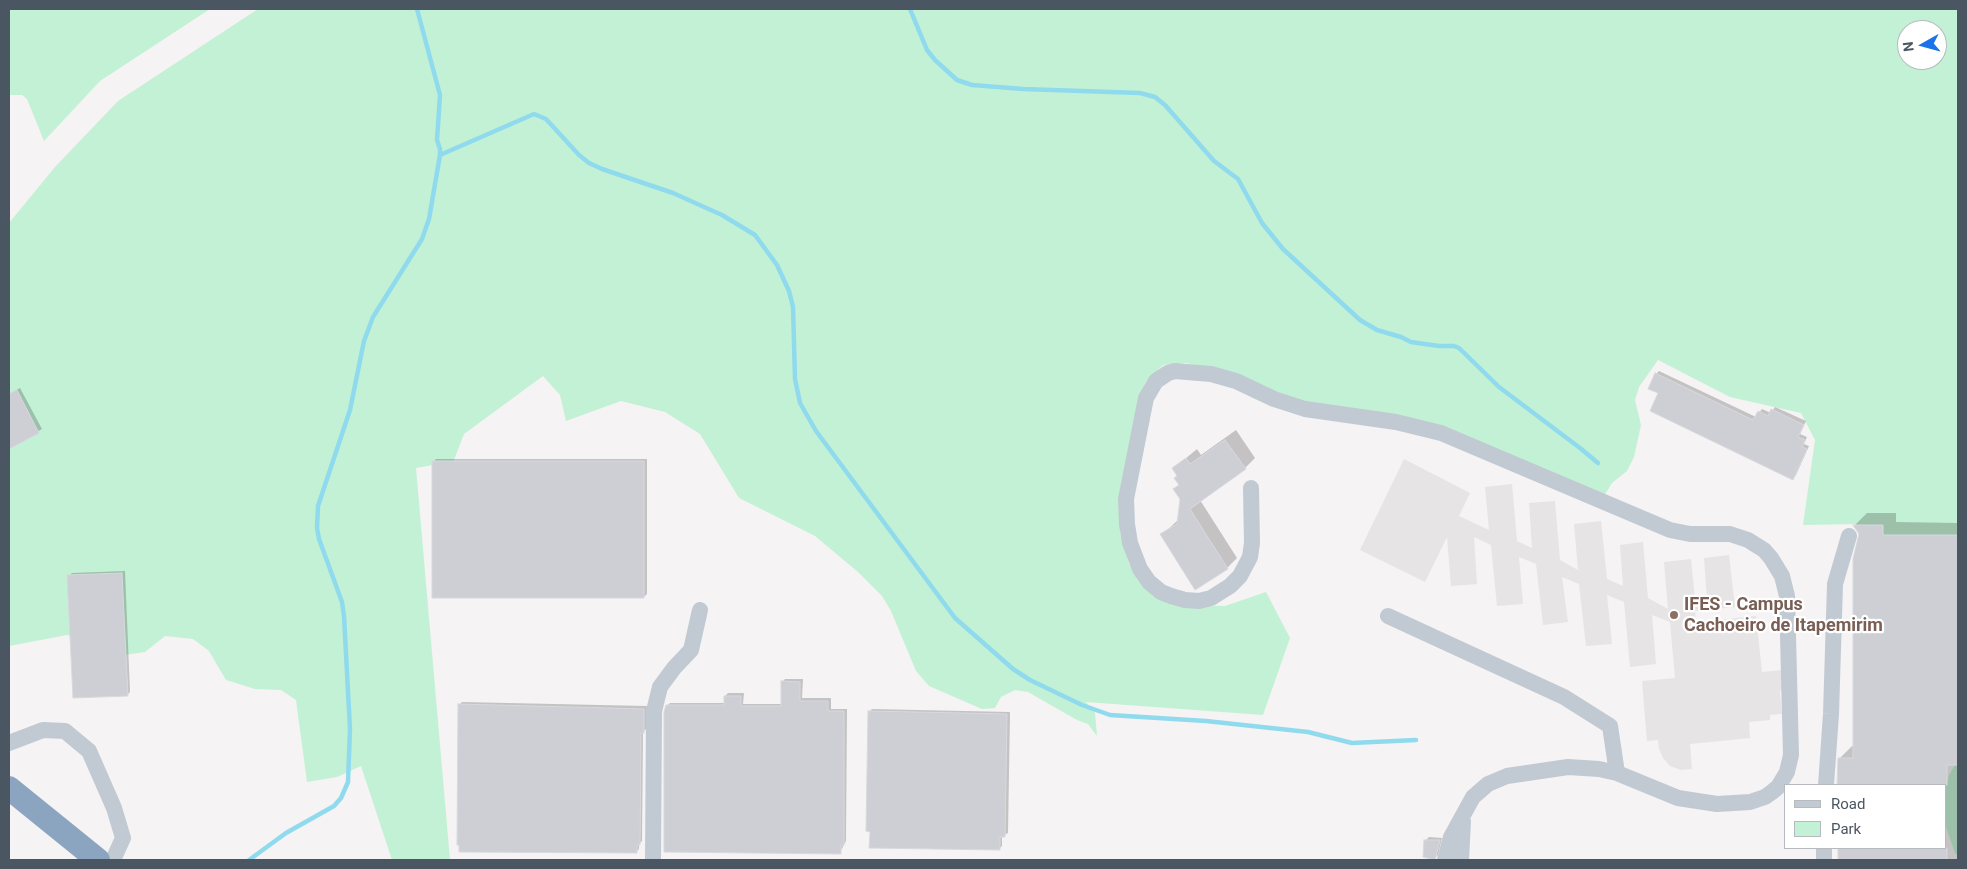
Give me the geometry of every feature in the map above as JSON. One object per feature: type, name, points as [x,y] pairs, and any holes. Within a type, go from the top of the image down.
[{"type":"highway","points":[[9,788],[98,860]]},
{"type":"lane","points":[[1251,488],[1252,543],[1250,557],[1240,576],[1230,586],[1211,598],[1199,601],[1171,596],[1161,592],[1149,582],[1140,569],[1130,543],[1126,518],[1126,499],[1146,398],[1152,386],[1161,376],[1183,370],[1211,374],[1236,381],[1274,399],[1305,409],[1396,422],[1441,433],[1670,530],[1690,534],[1730,534],[1748,540],[1764,550],[1782,576],[1787,596],[1791,755],[1783,780],[1772,792],[1758,800],[1717,804],[1678,798],[1617,772],[1599,768],[1568,767],[1507,776],[1488,784],[1473,797],[1452,837],[1445,860]]},
{"type":"lane","points":[[1826,784],[1831,714],[1835,584],[1849,536]]},
{"type":"lane","points":[[653,860],[654,711],[660,687],[691,650],[700,610]]},
{"type":"lane","points":[[1388,616],[1564,697],[1610,726],[1617,772]]},
{"type":"lane","points":[[9,743],[43,730],[65,731],[89,751],[114,808],[123,838],[113,860]]},
{"type":"lane","points":[[1461,860],[1463,814]]},
{"type":"shaded area","name":"IFES - Campus Cachoeiro de Itapemirim","points":[[1404,459],[1470,493],[1459,516],[1489,530],[1485,487],[1512,484],[1517,541],[1532,548],[1529,503],[1555,501],[1560,560],[1578,570],[1574,524],[1601,521],[1607,579],[1623,586],[1620,545],[1643,542],[1648,598],[1668,609],[1664,562],[1691,559],[1695,599],[1707,598],[1704,558],[1729,555],[1735,607],[1695,611],[1696,622],[1756,616],[1762,672],[1782,670],[1784,690],[1780,691],[1782,714],[1770,715],[1770,720],[1749,722],[1750,738],[1690,744],[1692,769],[1681,770],[1670,766],[1663,758],[1658,740],[1647,741],[1642,681],[1675,678],[1670,622],[1652,615],[1656,664],[1630,667],[1624,602],[1607,595],[1612,644],[1586,646],[1579,584],[1562,577],[1568,622],[1543,625],[1536,564],[1519,557],[1523,604],[1497,606],[1491,545],[1474,537],[1477,584],[1451,586],[1447,537],[1425,582],[1360,550]]},
{"type":"green space","points":[[9,9],[210,9],[100,81],[44,141],[27,99],[22,95],[9,95]]},
{"type":"green space","points":[[258,9],[1958,9],[1958,540],[1922,548],[1865,537],[1856,524],[1803,525],[1815,440],[1801,413],[1730,397],[1658,360],[1639,387],[1635,400],[1641,425],[1634,457],[1627,471],[1612,483],[1604,496],[1427,422],[1283,403],[1227,372],[1186,363],[1163,365],[1145,383],[1123,479],[1120,533],[1129,564],[1154,595],[1184,605],[1225,606],[1266,592],[1290,638],[1263,715],[1086,702],[1095,713],[1097,736],[1088,724],[1077,720],[1028,692],[1015,690],[1001,697],[995,708],[982,709],[929,686],[916,671],[891,611],[882,596],[858,572],[815,536],[739,498],[700,434],[665,412],[621,401],[566,421],[560,395],[543,376],[464,434],[449,473],[433,465],[416,468],[450,860],[392,860],[361,766],[337,777],[307,782],[296,700],[281,690],[255,689],[226,680],[209,651],[193,639],[165,636],[145,652],[124,655],[108,646],[67,635],[9,646],[9,223],[55,167],[118,101]]},
{"type":"green space","points":[[1958,760],[1958,856],[1955,853],[1947,830],[1947,784],[1949,775]]},
{"type":"building","points":[[1655,373],[1753,420],[1758,411],[1768,416],[1771,409],[1804,425],[1798,437],[1805,440],[1802,447],[1807,449],[1793,480],[1650,411],[1658,393],[1648,389]]},
{"type":"building","points":[[17,390],[39,433],[9,449],[9,394]]},
{"type":"building","points":[[1225,440],[1246,469],[1190,509],[1228,569],[1195,590],[1160,534],[1177,524],[1180,499],[1173,489],[1179,485],[1174,478],[1177,476],[1172,468],[1186,458],[1190,464]]},
{"type":"building","points":[[432,461],[644,461],[644,598],[432,598]]},
{"type":"building","points":[[1853,525],[1883,525],[1883,535],[1958,535],[1958,765],[1947,765],[1947,784],[1837,784],[1838,758],[1853,758],[1853,559],[1859,534]]},
{"type":"building","points":[[122,573],[128,696],[73,698],[67,575]]},
{"type":"building","points":[[781,681],[800,682],[800,701],[828,701],[828,711],[844,711],[844,845],[841,845],[841,854],[664,852],[664,712],[666,705],[724,705],[724,696],[741,696],[741,706],[781,706]]},
{"type":"building","points":[[458,704],[644,709],[644,733],[641,733],[640,845],[637,845],[637,853],[459,852],[459,845],[457,845]]},
{"type":"building","points":[[868,711],[1007,714],[1005,837],[1000,837],[1000,850],[869,848],[870,832],[866,831]]},
{"type":"building","points":[[1424,840],[1440,840],[1435,860],[1423,857]]},
{"type":"building","points":[[1838,849],[1947,849],[1947,860],[1838,860]]},
{"type":"waterway","points":[[249,860],[286,833],[334,806],[341,798],[348,782],[350,729],[344,616],[342,602],[319,539],[317,528],[318,506],[350,410],[364,341],[373,317],[422,239],[429,219],[440,155],[437,140],[440,95],[417,9]]},
{"type":"waterway","points":[[910,9],[927,50],[957,80],[972,85],[1023,89],[1140,93],[1155,97],[1165,105],[1214,161],[1238,179],[1262,223],[1283,249],[1360,320],[1377,330],[1411,342],[1459,348],[1499,387],[1598,463]]},
{"type":"waterway","points":[[440,155],[534,114],[546,119],[579,155],[589,163],[673,193],[722,215],[755,235],[777,265],[789,291],[793,307],[795,379],[800,403],[816,431],[955,618],[1013,669],[1030,680],[1082,705],[1110,715],[1206,721],[1308,732],[1352,743],[1416,740]]},
{"type":"place","name":"IFES - Campus Cachoeiro de Itapemirim","points":[[1674,615]]}]
